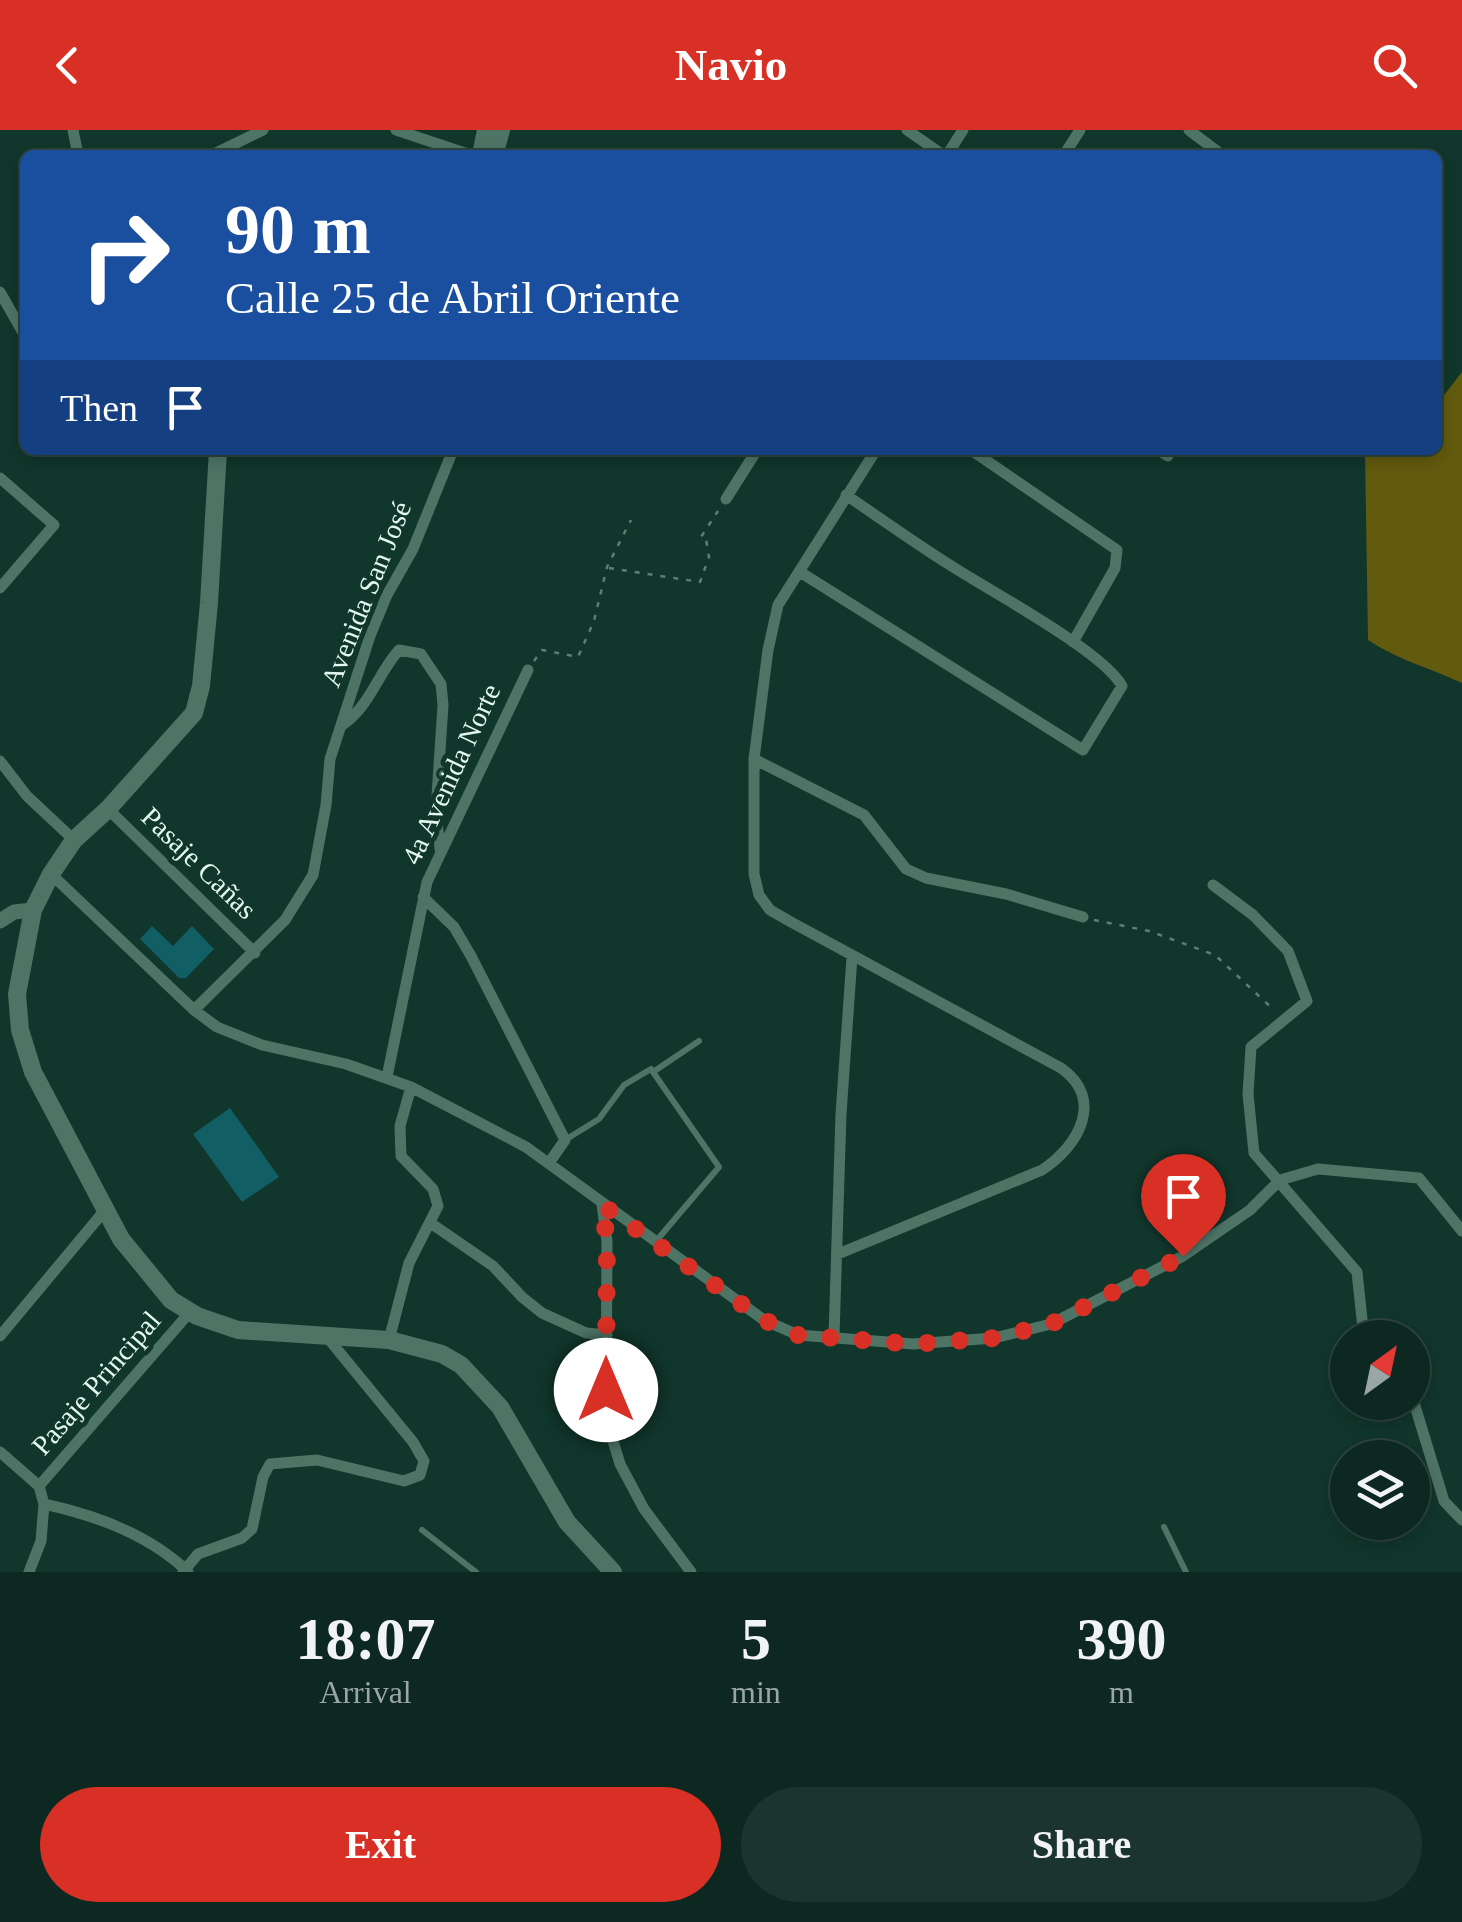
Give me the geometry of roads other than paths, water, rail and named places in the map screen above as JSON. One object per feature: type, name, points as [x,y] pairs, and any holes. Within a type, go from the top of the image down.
[{"type":"main road","points":[[218,455],[202,686],[194,713],[108,809],[74,840],[50,874],[33,910],[17,994],[20,1030],[32,1072],[121,1239],[171,1300],[190,1312],[238,1330],[389,1340],[442,1354],[460,1365],[500,1408],[568,1522],[612,1572]]},
{"type":"street","points":[[222,150],[263,130]]},
{"type":"street","points":[[396,130],[456,150]]},
{"type":"street","points":[[907,130],[937,150]]},
{"type":"street","points":[[1189,130],[1215,150]]},
{"type":"street","points":[[0,292],[20,327]]},
{"type":"street","name":"Avenida San José","points":[[194,1010],[285,920],[313,874],[330,759],[370,636],[451,455]]},
{"type":"street","points":[[726,499],[754,455]]},
{"type":"street","points":[[838,1254],[1042,1170],[1071,1144],[1084,1114],[1085,1099],[1082,1087],[1061,1068],[852,957],[770,910],[759,896],[754,874],[754,759],[778,605],[873,455]]},
{"type":"street","points":[[977,455],[1117,550],[1116,568],[1073,642]]},
{"type":"street","points":[[986,462],[991,455]]},
{"type":"street","points":[[0,478],[54,526],[0,588]]},
{"type":"street","points":[[800,572],[1083,750],[1122,686],[1117,676],[1073,642],[947,564],[846,495]]},
{"type":"street","points":[[342,725],[357,716],[399,650],[421,654],[433,668],[441,684],[444,705],[436,811],[440,849]]},
{"type":"street","name":"4a Avenida Norte","points":[[387,1077],[423,897],[440,849],[528,670]]},
{"type":"street","points":[[754,759],[864,815],[906,868],[926,878],[1006,894],[1083,918]]},
{"type":"street","points":[[0,761],[28,796],[74,840]]},
{"type":"street","points":[[0,776],[28,796]]},
{"type":"street","name":"Pasaje Cañas","points":[[108,809],[255,953]]},
{"type":"street","points":[[50,874],[194,1010],[217,1027],[262,1046],[411,1086],[526,1147],[764,1320],[798,1335],[913,1344],[994,1338],[1051,1324],[1183,1256],[1250,1210],[1280,1180],[1318,1168],[1419,1178],[1462,1231]]},
{"type":"street","points":[[1213,884],[1253,915],[1288,952],[1307,1001],[1250,1047],[1248,1094],[1254,1153],[1357,1272],[1362,1320]]},
{"type":"street","points":[[423,897],[454,928],[471,956],[565,1140],[548,1163]]},
{"type":"street","points":[[0,921],[14,912],[33,910]]},
{"type":"street","points":[[834,1336],[840,1114],[852,957]]},
{"type":"street","points":[[389,1340],[408,1263],[432,1224],[438,1206],[437,1197],[400,1156],[398,1142],[411,1086]]},
{"type":"street","points":[[602,1205],[607,1241],[606,1418],[620,1464],[644,1509],[692,1572]]},
{"type":"street","points":[[0,1336],[105,1210]]},
{"type":"street","points":[[432,1224],[493,1266],[522,1298],[542,1313],[586,1333],[607,1336]]},
{"type":"street","name":"Pasaje Principal","points":[[40,1486],[190,1312]]},
{"type":"street","points":[[44,1504],[79,1512],[161,1548],[185,1571],[198,1554],[242,1538],[252,1528],[270,1464],[317,1460],[404,1482],[420,1475],[424,1461],[412,1442],[327,1336]]},
{"type":"street","points":[[1419,1420],[1444,1501],[1462,1520]]},
{"type":"street","points":[[0,1452],[40,1486],[44,1504],[41,1541],[29,1572]]},
{"type":"lane","points":[[654,1072],[700,1041]]},
{"type":"lane","points":[[565,1140],[599,1119],[624,1086],[651,1069],[654,1072],[719,1166],[656,1241]]},
{"type":"lane","points":[[1164,1527],[1186,1572]]},
{"type":"lane","points":[[422,1530],[476,1572]]}]
